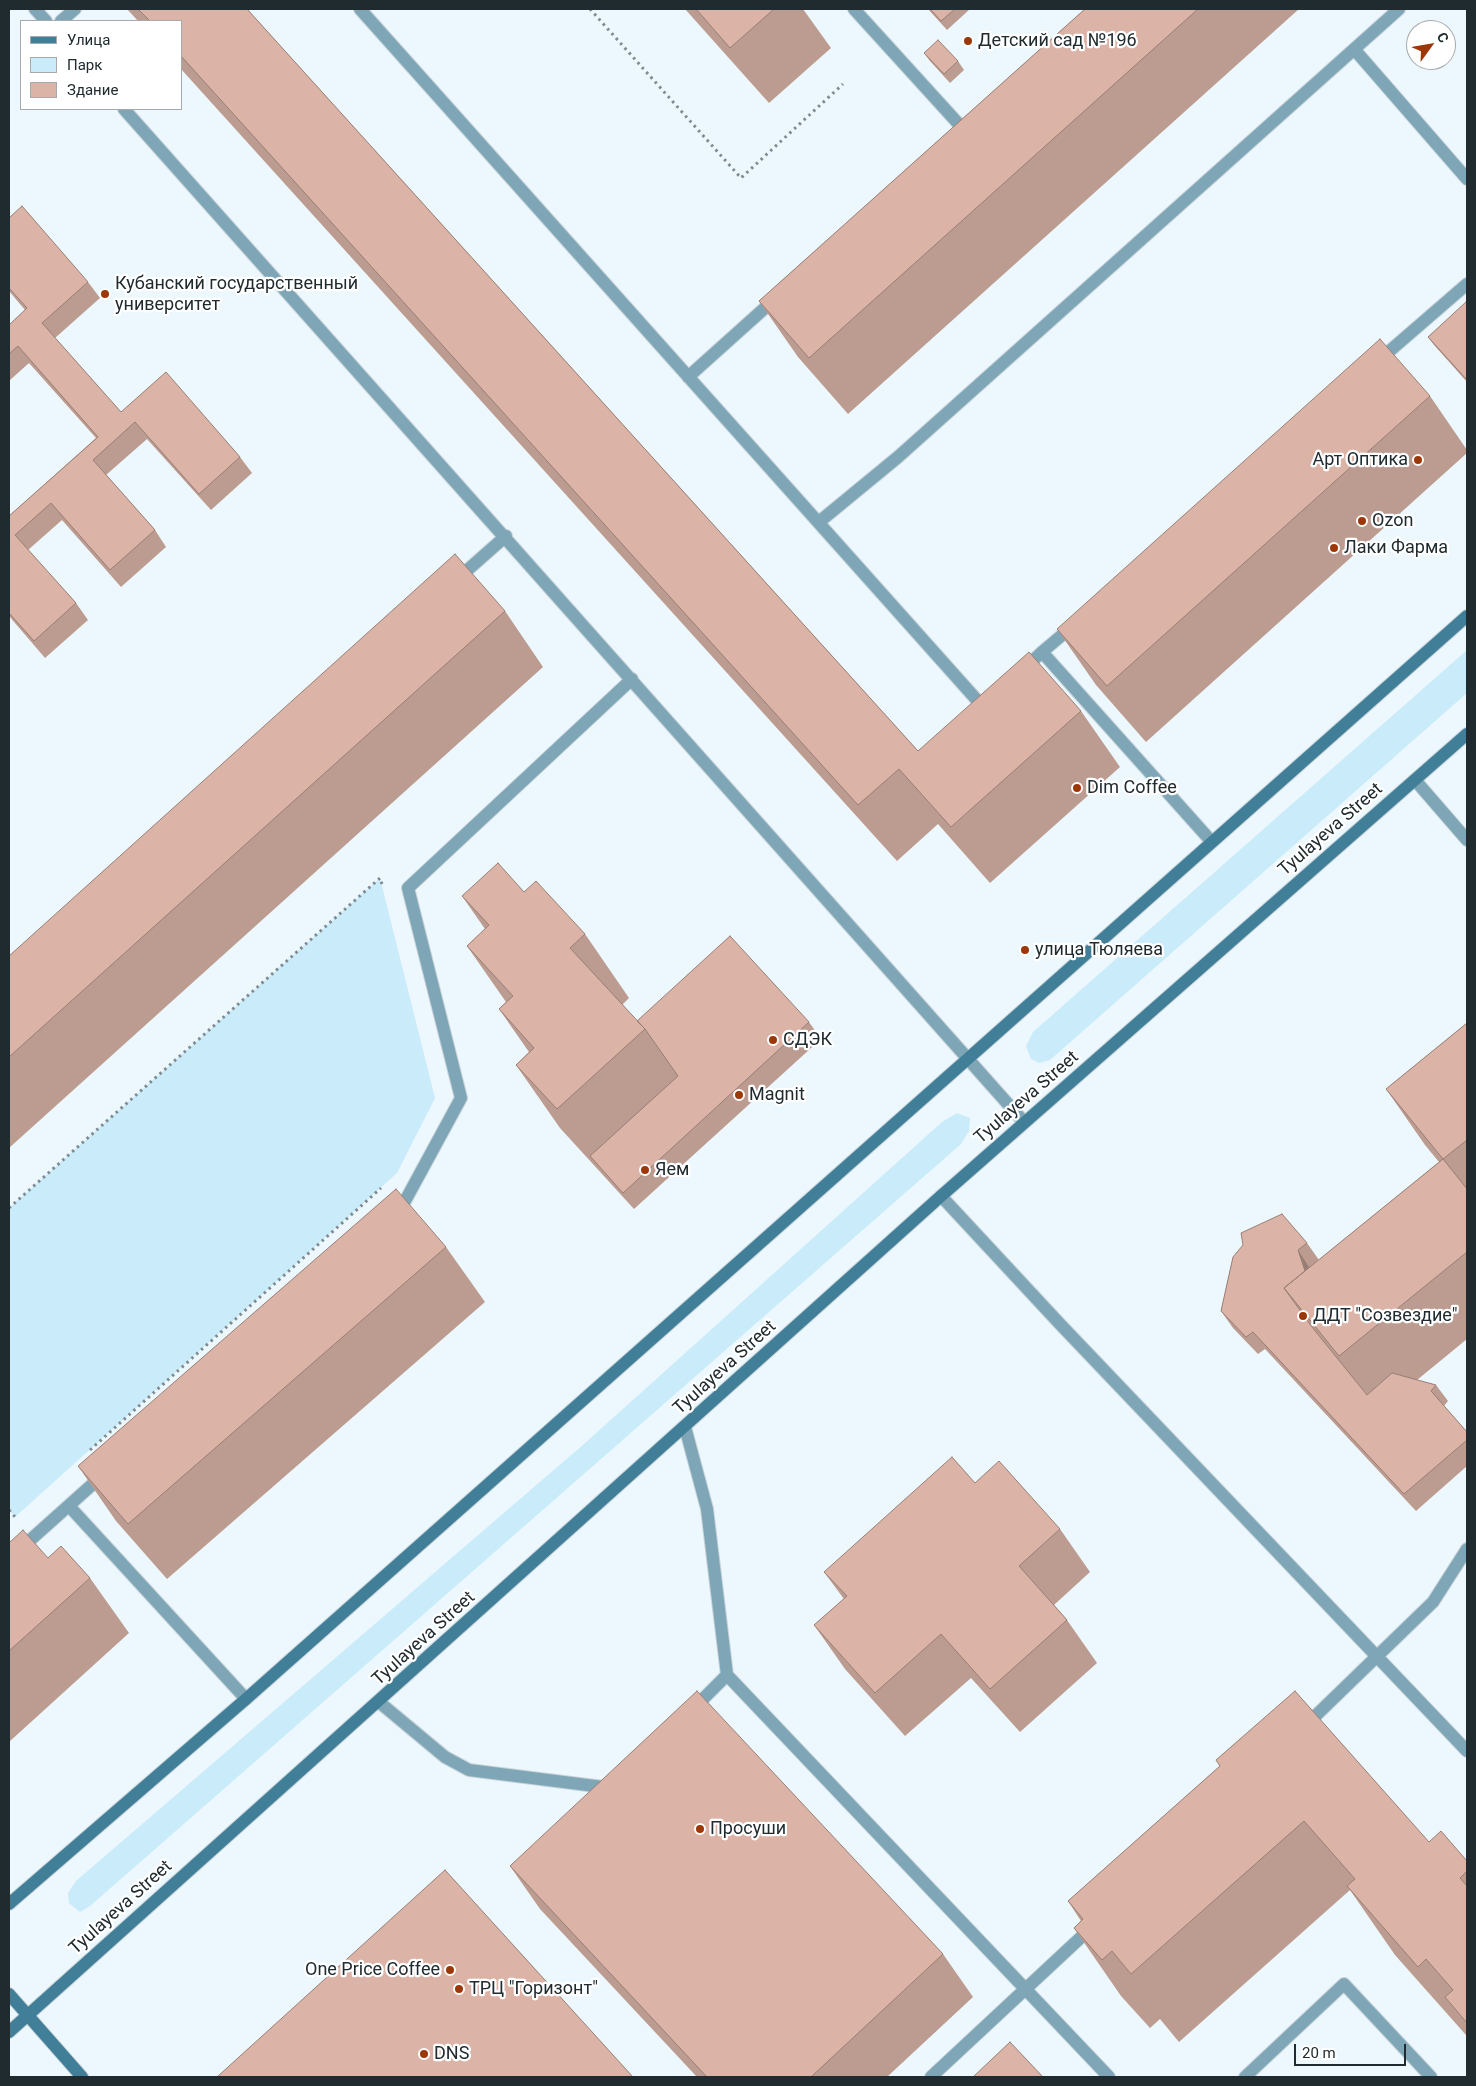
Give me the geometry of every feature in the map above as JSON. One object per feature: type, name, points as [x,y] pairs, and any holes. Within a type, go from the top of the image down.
[{"type":"main road","points":[[9,1904],[246,1699],[1467,616]]},
{"type":"main road","name":"Tyulayeva Street","points":[[9,2032],[1024,1122],[1467,734]]},
{"type":"main road","points":[[9,1994],[82,2077]]},
{"type":"lane","points":[[35,9],[45,20]]},
{"type":"lane","points":[[62,20],[74,9]]},
{"type":"lane","points":[[360,9],[984,708],[997,695]]},
{"type":"lane","points":[[854,9],[965,131]]},
{"type":"lane","points":[[819,522],[905,450],[1399,9]]},
{"type":"lane","points":[[1354,48],[1467,179]]},
{"type":"lane","points":[[125,110],[506,536],[1024,1122]]},
{"type":"lane","points":[[1370,368],[1467,284]]},
{"type":"lane","points":[[688,377],[783,292]]},
{"type":"lane","points":[[446,589],[506,536]]},
{"type":"lane","points":[[1010,683],[1087,613]]},
{"type":"lane","points":[[1042,652],[1212,841]]},
{"type":"lane","points":[[389,1223],[396,1216],[461,1098],[408,888],[632,679]]},
{"type":"lane","points":[[1415,780],[1467,840]]},
{"type":"lane","points":[[941,1196],[1467,1751]]},
{"type":"lane","points":[[686,1427],[707,1510],[727,1674],[1024,1990],[1109,2077]]},
{"type":"lane","points":[[9,1559],[114,1466]]},
{"type":"lane","points":[[69,1506],[246,1699]]},
{"type":"lane","points":[[1298,1732],[1433,1602],[1467,1549]]},
{"type":"lane","points":[[679,1722],[727,1674]]},
{"type":"lane","points":[[379,1702],[444,1757],[469,1770],[610,1789],[617,1782]]},
{"type":"lane","points":[[931,2077],[1104,1916]]},
{"type":"lane","points":[[1246,2077],[1344,1984],[1431,2077]]},
{"type":"path","points":[[590,9],[741,178],[842,84]]},
{"type":"path","points":[[9,1208],[380,878],[382,887]]},
{"type":"path","points":[[88,1451],[383,1186]]},
{"type":"path","points":[[9,1510],[15,1517],[22,1511]]},
{"type":"green space","points":[[1467,650],[1467,693],[1050,1060],[1039,1063],[1031,1059],[1026,1046],[1033,1032]]},
{"type":"green space","points":[[380,878],[435,1098],[397,1173],[15,1517],[9,1510],[9,1208]]},
{"type":"green space","points":[[957,1113],[970,1118],[969,1131],[961,1144],[90,1906],[80,1912],[69,1903],[68,1893],[76,1881],[584,1444],[942,1122]]},
{"type":"building","points":[[138,9],[247,9],[918,751],[1029,652],[1081,711],[951,827],[899,769],[858,805],[182,57],[182,20],[149,20]]},
{"type":"building","points":[[696,9],[774,9],[730,48]]},
{"type":"building","points":[[930,9],[955,9],[941,21]]},
{"type":"building","points":[[1085,9],[1198,9],[809,358],[759,301]]},
{"type":"building","points":[[938,40],[958,61],[944,74],[924,53]]},
{"type":"building","points":[[22,206],[88,282],[42,323],[121,412],[166,372],[240,457],[199,494],[135,422],[93,460],[155,530],[110,570],[51,503],[15,535],[76,603],[34,641],[9,613],[9,516],[98,437],[18,346],[9,354],[9,325],[27,308],[9,288],[9,218]]},
{"type":"building","points":[[1467,303],[1467,380],[1428,337]]},
{"type":"building","points":[[1380,339],[1430,396],[1107,686],[1057,629]]},
{"type":"building","points":[[455,554],[505,611],[9,1057],[9,956]]},
{"type":"building","points":[[498,863],[524,892],[536,881],[585,934],[570,948],[645,1029],[557,1109],[516,1065],[534,1048],[499,1009],[513,996],[467,946],[489,925],[462,896]]},
{"type":"building","points":[[730,936],[809,1022],[623,1193],[590,1156],[678,1076],[645,1029],[637,1021]]},
{"type":"building","points":[[1467,1023],[1467,1140],[1443,1159],[1386,1089]]},
{"type":"building","points":[[1443,1159],[1467,1189],[1467,1252],[1339,1356],[1284,1288]]},
{"type":"building","points":[[396,1189],[446,1247],[128,1524],[78,1466]]},
{"type":"building","points":[[1282,1214],[1307,1243],[1298,1250],[1305,1271],[1284,1288],[1312,1327],[1367,1395],[1392,1373],[1436,1385],[1431,1391],[1467,1432],[1467,1440],[1404,1494],[1253,1332],[1246,1337],[1221,1311],[1233,1257],[1243,1245],[1241,1233]]},
{"type":"building","points":[[952,1457],[975,1483],[999,1461],[1060,1529],[1019,1566],[1067,1620],[990,1689],[941,1634],[875,1693],[814,1625],[847,1596],[824,1572]]},
{"type":"building","points":[[23,1530],[48,1558],[61,1546],[90,1578],[9,1651],[9,1543]]},
{"type":"building","points":[[697,1691],[943,1954],[811,2077],[707,2077],[510,1866]]},
{"type":"building","points":[[1295,1691],[1429,1842],[1441,1831],[1467,1861],[1467,1871],[1460,1878],[1467,1886],[1467,2023],[1445,1997],[1453,1990],[1426,1959],[1418,1967],[1347,1886],[1355,1879],[1304,1821],[1131,1974],[1112,1951],[1102,1960],[1074,1928],[1083,1919],[1068,1901],[1220,1766],[1216,1760]]},
{"type":"building","name":"ТРЦ \"Горизонт\"","points":[[445,1870],[633,2077],[217,2077]]},
{"type":"building","points":[[1010,2042],[1043,2077],[973,2077]]},
{"type":"place","name":"Детский сад №196","points":[[968,41]]},
{"type":"place","name":"Кубанский государственный университет","points":[[105,294]]},
{"type":"place","name":"Арт Оптика","points":[[1418,460]]},
{"type":"place","name":"Ozon","points":[[1362,521]]},
{"type":"place","name":"Лаки Фарма","points":[[1334,548]]},
{"type":"place","name":"Dim Coffee","points":[[1077,788]]},
{"type":"place","name":"улица Тюляева","points":[[1025,950]]},
{"type":"place","name":"СДЭК","points":[[773,1040]]},
{"type":"place","name":"Magnit","points":[[739,1095]]},
{"type":"place","name":"Яем","points":[[645,1170]]},
{"type":"place","name":"ДДТ \"Созвездие\"","points":[[1303,1316]]},
{"type":"place","name":"Просуши","points":[[700,1829]]},
{"type":"place","name":"One Price Coffee","points":[[450,1970]]},
{"type":"place","name":"ТРЦ \"Горизонт\"","points":[[459,1989]]},
{"type":"place","name":"DNS","points":[[424,2054]]}]
